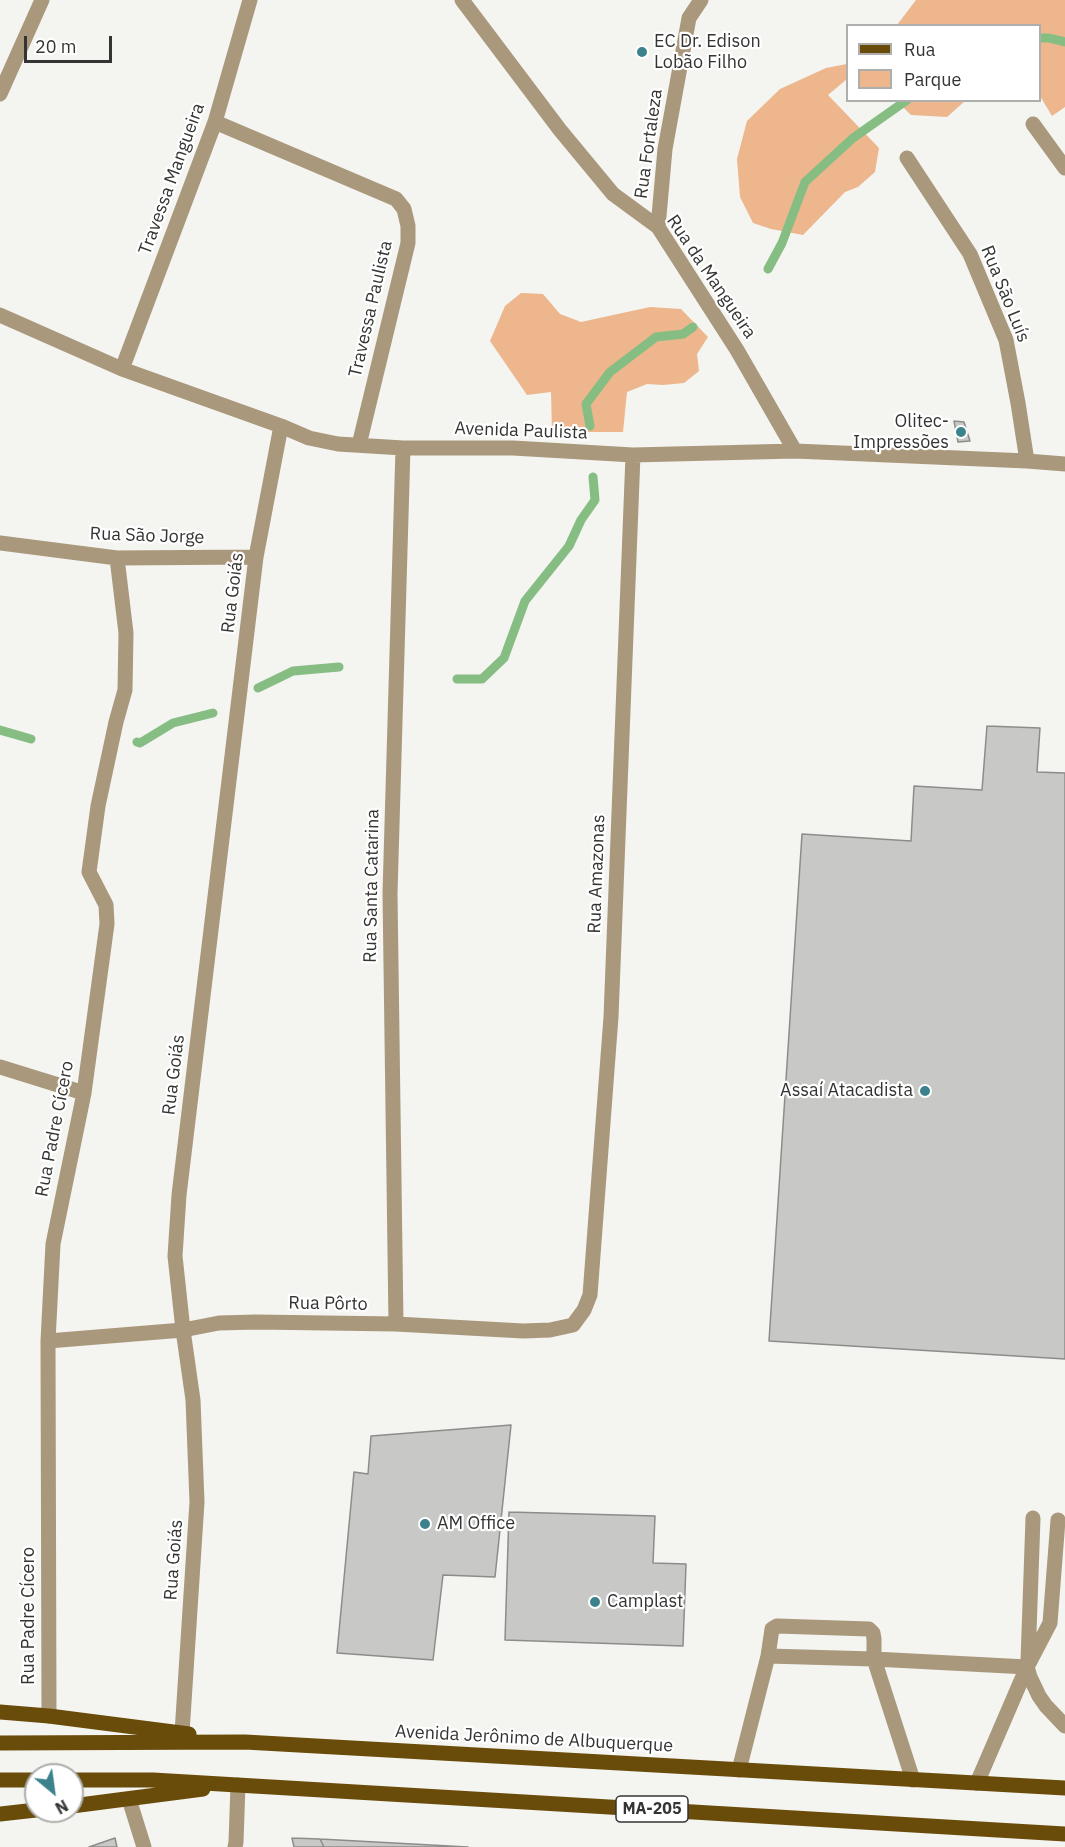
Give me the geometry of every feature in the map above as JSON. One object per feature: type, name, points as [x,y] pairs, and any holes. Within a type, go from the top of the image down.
[{"type":"main road","points":[[0,1712],[49,1716],[245,1742]]},
{"type":"main road","name":"Avenida Jerônimo de Albuquerque","points":[[0,1743],[245,1742],[1065,1788]]},
{"type":"main road","points":[[0,1780],[24,1780]]},
{"type":"main road","points":[[84,1780],[153,1780],[238,1785]]},
{"type":"main road","points":[[84,1805],[238,1785]]},
{"type":"main road","name":"MA-205","points":[[238,1785],[1065,1834]]},
{"type":"main road","points":[[0,1814],[24,1811]]},
{"type":"street","points":[[0,94],[42,0]]},
{"type":"street","name":"Travessa Mangueira","points":[[122,369],[215,122],[250,0]]},
{"type":"street","name":"Rua da Mangueira","points":[[462,0],[560,130],[613,194],[658,227],[737,350],[795,451]]},
{"type":"street","name":"Rua Fortaleza","points":[[658,227],[665,148],[688,18],[702,0]]},
{"type":"street","name":"Travessa Paulista","points":[[215,122],[396,199],[404,209],[408,226],[408,243],[359,445]]},
{"type":"street","points":[[1033,124],[1065,168]]},
{"type":"street","name":"Rua São Luís","points":[[908,158],[970,254],[1006,340],[1027,461]]},
{"type":"street","name":"Avenida Paulista","points":[[0,315],[122,369],[309,438],[338,444],[513,448],[633,455],[795,451],[1065,464]]},
{"type":"street","name":"Rua Goiás","points":[[182,1733],[197,1502],[193,1400],[175,1256],[179,1195],[256,557],[281,426]]},
{"type":"street","name":"Rua Santa Catarina","points":[[396,1324],[390,893],[403,447]]},
{"type":"street","name":"Rua Amazonas","points":[[590,1295],[611,1017],[633,455]]},
{"type":"street","name":"Rua São Jorge","points":[[0,543],[117,558],[256,557]]},
{"type":"street","name":"Rua Padre Cícero","points":[[49,1716],[48,1341],[53,1244],[84,1093],[107,924],[106,905],[89,872],[98,806],[116,722],[126,690],[126,633],[117,558]]},
{"type":"street","points":[[0,1067],[84,1093]]},
{"type":"street","name":"Rua Pôrto","points":[[48,1341],[183,1330],[219,1323],[396,1324],[523,1331],[550,1330],[573,1325],[584,1310],[590,1295]]},
{"type":"street","points":[[1033,1518],[1028,1667],[1039,1696],[1065,1726]]},
{"type":"street","points":[[977,1783],[1050,1623],[1058,1520]]},
{"type":"street","points":[[739,1770],[768,1656],[772,1629],[779,1625],[869,1629],[874,1639],[874,1659],[913,1780]]},
{"type":"street","points":[[768,1656],[1028,1667]]},
{"type":"street","points":[[235,1847],[238,1785]]},
{"type":"street","points":[[129,1799],[144,1847]]},
{"type":"green space","points":[[916,0],[1065,0],[1065,107],[1052,116],[1041,98],[1041,24],[898,24]]},
{"type":"green space","points":[[846,64],[846,80],[828,95],[879,148],[875,172],[858,187],[845,192],[803,235],[753,223],[740,197],[737,159],[747,121],[780,89],[826,68]]},
{"type":"green space","points":[[898,102],[964,102],[947,117],[911,115]]},
{"type":"green space","points":[[521,293],[543,294],[560,314],[581,322],[650,307],[681,309],[708,337],[697,354],[699,371],[684,383],[647,384],[627,392],[623,432],[552,432],[551,392],[527,395],[490,341],[505,306]]},
{"type":"building","name":"Olitec- Impressões","points":[[954,421],[964,422],[970,441],[958,442]]},
{"type":"building","name":"Assaí Atacadista","points":[[987,726],[1040,728],[1037,772],[1065,773],[1065,1359],[769,1341],[802,834],[911,841],[914,786],[982,790]]},
{"type":"building","name":"AM Office","points":[[511,1425],[495,1577],[443,1575],[433,1660],[337,1653],[354,1472],[368,1474],[371,1436]]},
{"type":"building","name":"Camplast","points":[[509,1512],[655,1516],[653,1563],[686,1564],[683,1646],[505,1640]]},
{"type":"building","points":[[115,1838],[117,1847],[89,1847]]},
{"type":"building","points":[[292,1838],[320,1839],[324,1847],[294,1847]]},
{"type":"building","points":[[320,1839],[468,1847],[324,1847]]},
{"type":"waterway","points":[[1041,38],[1065,42]]},
{"type":"waterway","points":[[768,269],[782,243],[805,182],[853,138],[904,102]]},
{"type":"waterway","points":[[590,426],[586,404],[610,372],[656,337],[683,334],[693,327]]},
{"type":"waterway","points":[[457,679],[482,679],[504,658],[525,601],[569,546],[581,520],[595,500],[593,477]]},
{"type":"waterway","points":[[258,688],[293,671],[339,667]]},
{"type":"waterway","points":[[137,742],[140,743],[173,723],[213,713]]},
{"type":"waterway","points":[[0,730],[31,739]]},
{"type":"place","name":"EC Dr. Edison Lobão Filho","points":[[642,52]]},
{"type":"place","name":"Olitec- Impressões","points":[[961,432]]},
{"type":"place","name":"Assaí Atacadista","points":[[925,1091]]},
{"type":"place","name":"AM Office","points":[[425,1524]]},
{"type":"place","name":"Camplast","points":[[595,1602]]}]
